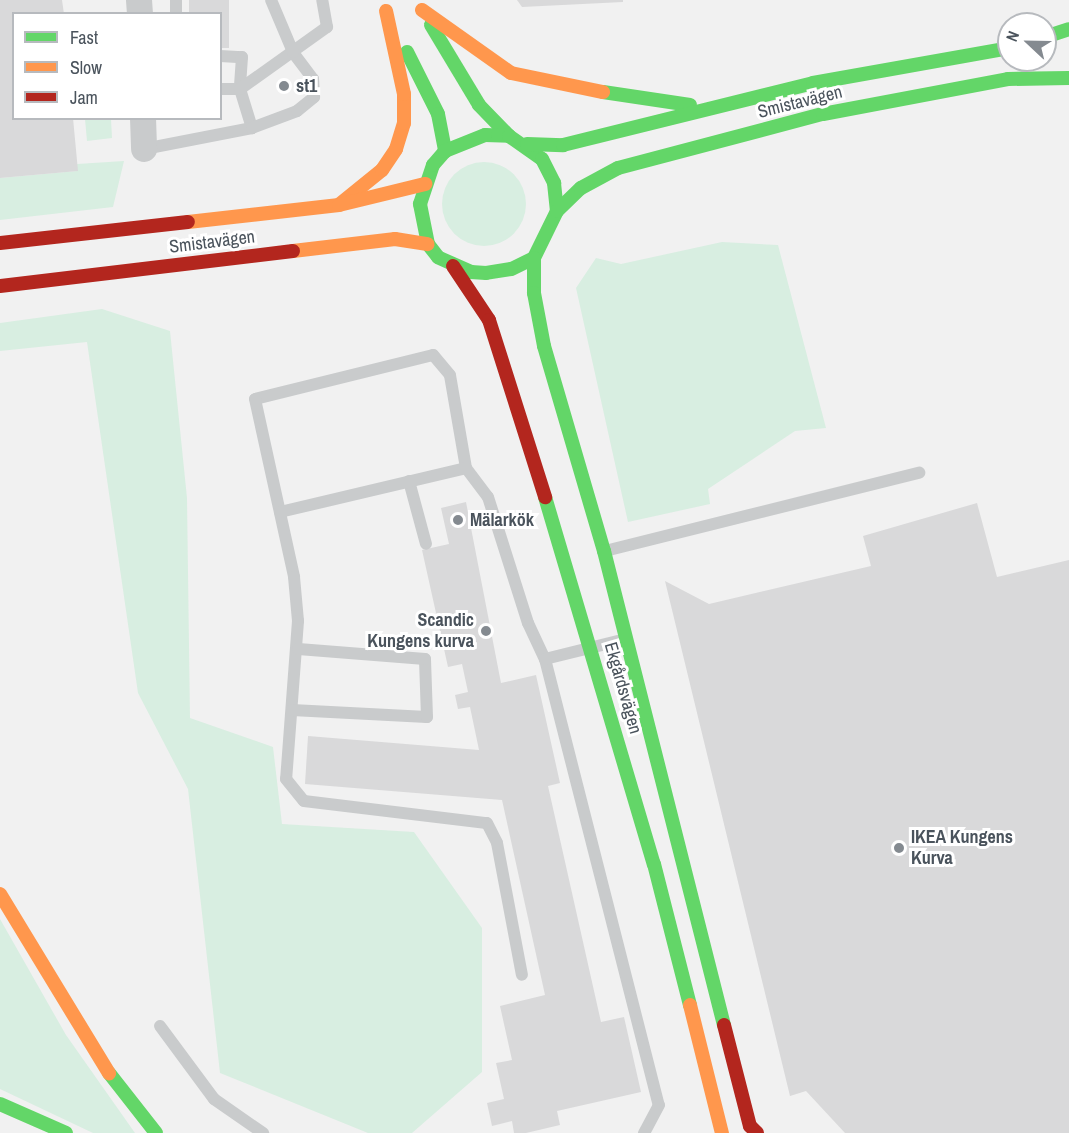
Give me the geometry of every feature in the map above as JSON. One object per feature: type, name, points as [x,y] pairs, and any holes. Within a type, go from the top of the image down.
[{"type":"main road","points":[[383,5],[438,114],[445,151]]},
{"type":"main road","points":[[339,205],[382,170],[396,149],[404,123],[404,94],[383,5]]},
{"type":"main road","points":[[419,5],[511,73],[553,85],[716,107]]},
{"type":"main road","points":[[419,5],[479,105],[509,136],[527,144],[542,159],[554,183],[556,211],[534,258],[511,269],[486,273],[453,266],[428,244],[420,204],[426,184],[445,151],[473,138],[509,136]]},
{"type":"main road","name":"Smistavägen","points":[[527,144],[563,145],[813,83],[997,50]]},
{"type":"main road","name":"Smistavägen","points":[[556,211],[581,188],[618,168],[824,114],[1008,79],[1069,78]]},
{"type":"main road","name":"Smistavägen","points":[[0,243],[339,205],[426,184]]},
{"type":"main road","name":"Smistavägen","points":[[0,286],[395,239],[428,244]]},
{"type":"main road","name":"Ekgårdsvägen","points":[[534,258],[534,293],[544,346],[604,551],[750,1126],[757,1133]]},
{"type":"main road","name":"Ekgårdsvägen","points":[[453,266],[489,320],[593,647],[654,864],[722,1133]]},
{"type":"main road","points":[[0,894],[122,1094],[156,1133]]},
{"type":"main road","points":[[0,1104],[66,1133]]},
{"type":"main road","points":[[0,1114],[31,1133]]},
{"type":"street","points":[[143,120],[144,149]]},
{"type":"lane","points":[[144,149],[252,128],[297,111],[314,97],[313,79],[292,52],[271,0]]},
{"type":"lane","points":[[222,89],[240,89],[327,27],[322,0]]},
{"type":"lane","points":[[222,56],[242,57],[240,89],[252,128]]},
{"type":"lane","points":[[522,975],[497,843],[488,824],[304,801],[286,779],[298,649],[294,577],[255,399],[434,355],[450,375],[466,468],[488,497],[528,623],[545,659],[659,1105],[644,1133]]},
{"type":"lane","points":[[280,512],[466,468]]},
{"type":"lane","points":[[604,551],[919,472]]},
{"type":"lane","points":[[409,482],[426,544]]},
{"type":"lane","points":[[545,659],[626,639]]},
{"type":"lane","points":[[292,710],[427,717],[425,659],[298,649]]},
{"type":"lane","points":[[160,1026],[214,1100],[263,1133]]},
{"type":"green space","points":[[85,120],[111,120],[112,138],[87,141]]},
{"type":"green space","points":[[124,161],[113,207],[0,220],[0,178],[77,171],[77,164]]},
{"type":"green space","points":[[484,162],[500,165],[514,174],[523,188],[526,204],[523,220],[514,234],[500,243],[484,246],[468,243],[454,234],[445,220],[442,204],[445,188],[454,174],[468,165]]},
{"type":"green space","points":[[722,242],[778,245],[826,428],[795,431],[708,489],[710,504],[628,522],[576,288],[596,258],[621,264]]},
{"type":"green space","points":[[102,309],[170,331],[187,498],[190,718],[273,747],[282,824],[414,832],[482,928],[482,1072],[412,1133],[368,1133],[220,1073],[188,789],[138,693],[87,342],[0,351],[0,323]]},
{"type":"green space","points":[[0,919],[66,1035],[135,1133],[93,1133],[0,1089]]},
{"type":"building","points":[[0,0],[62,0],[64,12],[12,12],[12,120],[73,120],[78,171],[0,178]]},
{"type":"building","points":[[189,0],[229,0],[229,48],[222,48],[222,12],[189,12]]},
{"type":"building","points":[[517,0],[623,0],[623,2],[522,7]]},
{"type":"building","points":[[466,502],[501,683],[536,675],[560,783],[548,786],[601,1022],[624,1017],[641,1092],[557,1111],[560,1125],[526,1133],[514,1133],[512,1121],[492,1126],[487,1103],[504,1099],[496,1063],[512,1060],[500,1006],[545,995],[502,800],[305,784],[308,736],[479,750],[470,707],[458,709],[455,695],[468,692],[462,664],[448,667],[422,550],[449,544],[441,508]]},
{"type":"building","name":"IKEA Kungens Kurva","points":[[977,503],[997,577],[1069,560],[1069,1133],[845,1133],[806,1091],[790,1096],[665,581],[709,604],[871,566],[863,536]]},
{"type":"traffic: fast","points":[[431,25],[479,105],[509,136]]},
{"type":"traffic: fast","points":[[1057,33],[1069,29]]},
{"type":"traffic: fast","points":[[527,144],[563,145],[813,83],[997,50]]},
{"type":"traffic: fast","points":[[407,52],[438,114],[445,151]]},
{"type":"traffic: fast","points":[[557,211],[581,188],[618,168],[823,114],[1008,79],[1069,78]]},
{"type":"traffic: fast","points":[[603,92],[690,105]]},
{"type":"traffic: fast","points":[[485,135],[509,136],[542,159],[554,183],[557,211],[534,258],[511,269],[486,273],[471,272],[438,257],[428,244],[420,204],[433,165],[445,151],[485,135]]},
{"type":"traffic: fast","points":[[534,258],[534,293],[544,346],[604,551],[724,1025]]},
{"type":"traffic: fast","points":[[545,497],[654,864],[690,1005]]},
{"type":"traffic: fast","points":[[109,1073],[156,1133]]},
{"type":"traffic: fast","points":[[0,1104],[66,1133]]},
{"type":"traffic: slow","points":[[422,10],[511,73],[603,92]]},
{"type":"traffic: slow","points":[[340,204],[382,170],[396,149],[404,123],[404,94],[386,11]]},
{"type":"traffic: slow","points":[[188,222],[339,205],[425,184]]},
{"type":"traffic: slow","points":[[293,251],[395,239],[428,244]]},
{"type":"traffic: slow","points":[[0,894],[109,1073]]},
{"type":"traffic: slow","points":[[690,1005],[722,1133]]},
{"type":"traffic: jam","points":[[0,243],[188,222]]},
{"type":"traffic: jam","points":[[0,286],[293,251]]},
{"type":"traffic: jam","points":[[453,266],[489,320],[545,497]]},
{"type":"traffic: jam","points":[[724,1025],[750,1126],[757,1133]]},
{"type":"place","name":"st1","points":[[284,86]]},
{"type":"place","name":"Mälarkök","points":[[458,520]]},
{"type":"place","name":"Scandic Kungens kurva","points":[[486,631]]},
{"type":"place","name":"IKEA Kungens Kurva","points":[[899,848]]}]
